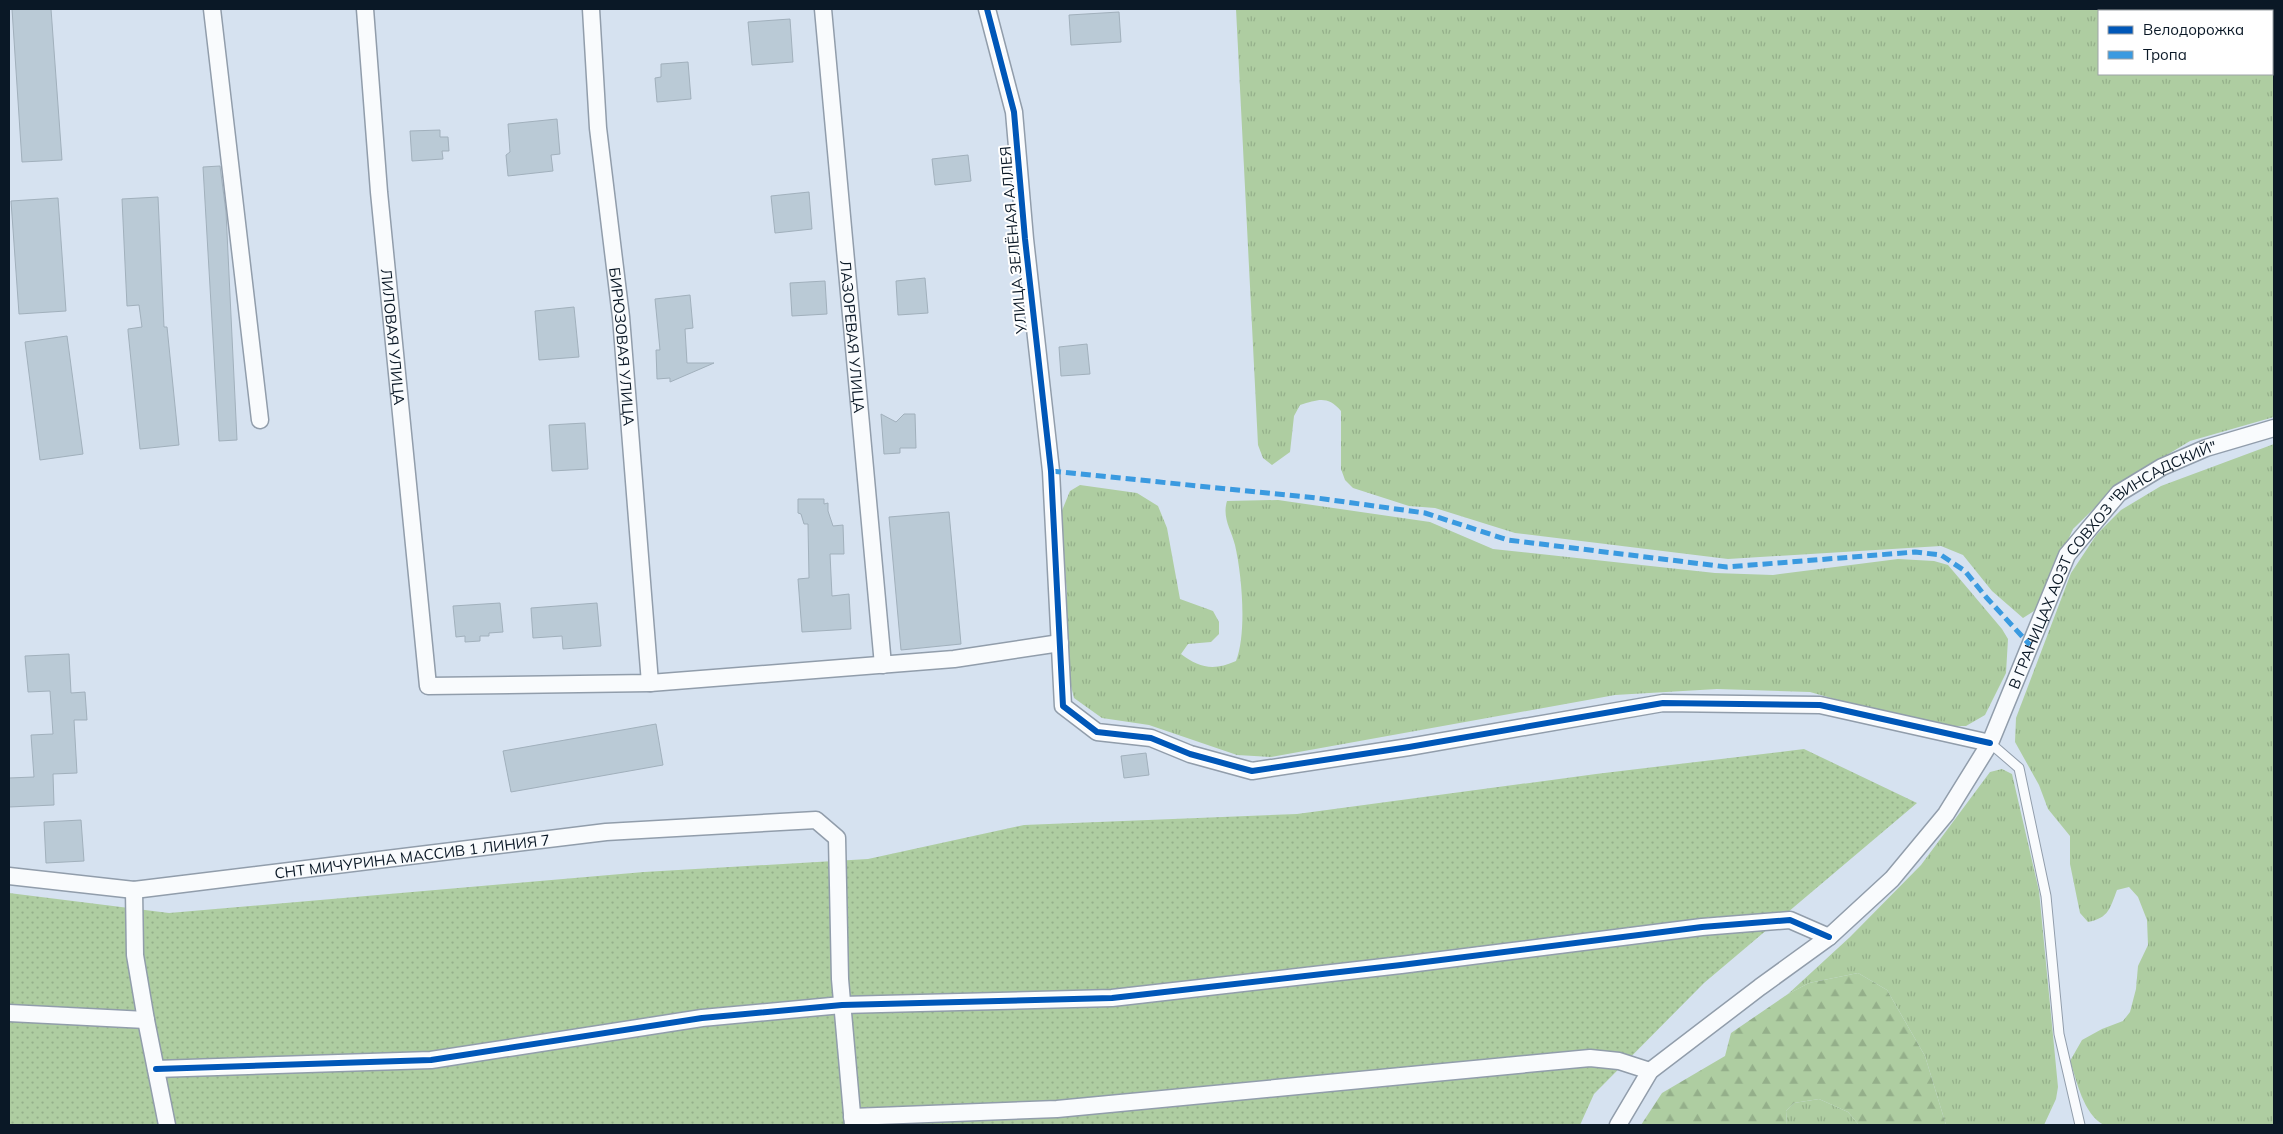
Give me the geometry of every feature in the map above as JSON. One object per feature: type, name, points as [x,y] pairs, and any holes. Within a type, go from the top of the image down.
[{"type":"street","points":[[212,9],[260,420]]},
{"type":"street","name":"ЛИЛОВАЯ УЛИЦА","points":[[365,9],[379,192],[428,686],[650,683]]},
{"type":"street","name":"БИРЮЗОВАЯ УЛИЦА","points":[[591,9],[598,128],[621,317],[650,683]]},
{"type":"street","name":"ЛАЗОРЕВАЯ УЛИЦА","points":[[822,9],[883,664]]},
{"type":"street","name":"УЛИЦА ЗЕЛЁНАЯ АЛЛЕЯ","points":[[987,9],[1014,112],[1025,239],[1051,471],[1063,706],[1097,732],[1151,738],[1190,754],[1252,771],[1409,747],[1663,703],[1820,706],[1990,743]]},
{"type":"street","name":"В ГРАНИЦАХ АОЗТ СОВХОЗ \"ВИНСАДСКИЙ\"","points":[[1650,1071],[1760,987],[1830,937],[1892,879],[1946,814],[1990,743],[2067,555],[2119,493],[2171,463],[2206,448],[2274,428]]},
{"type":"street","points":[[650,683],[954,659],[1060,643]]},
{"type":"street","name":"СНТ МИЧУРИНА МАССИВ 1 ЛИНИЯ 7","points":[[9,876],[134,890],[606,832],[816,820],[837,838],[842,1005]]},
{"type":"street","points":[[134,890],[135,955],[167,1125]]},
{"type":"street","points":[[156,1069],[431,1060],[702,1018],[842,1005],[1112,998],[1402,965],[1702,927],[1790,920],[1830,937]]},
{"type":"street","points":[[842,1005],[852,1121],[1057,1109],[1590,1058],[1619,1061],[1650,1071],[1618,1125]]},
{"type":"street","points":[[9,1013],[146,1020]]},
{"type":"lane","points":[[1990,743],[2019,768],[2046,896],[2059,1034],[2080,1125]]},
{"type":"green space","points":[[1236,9],[2274,9],[2274,417],[2190,441],[2119,484],[2073,529],[2037,609],[2023,618],[1992,591],[1963,555],[1941,546],[1728,559],[1515,533],[1435,508],[1409,506],[1353,488],[1345,480],[1341,469],[1341,411],[1327,401],[1317,400],[1300,405],[1294,416],[1290,452],[1272,465],[1263,458],[1258,445]]},
{"type":"green space","points":[[2274,444],[2274,1125],[2104,1125],[2097,1120],[2086,1105],[2070,1061],[2082,1040],[2102,1029],[2123,1021],[2130,1012],[2136,989],[2138,966],[2148,945],[2147,920],[2138,897],[2129,887],[2117,890],[2108,911],[2100,918],[2088,922],[2080,913],[2070,864],[2070,836],[2048,809],[2039,785],[2015,742],[2016,718],[2071,573],[2097,534],[2121,510],[2161,486]]},
{"type":"green space","points":[[1080,485],[1137,493],[1158,506],[1167,528],[1180,599],[1213,611],[1219,622],[1219,634],[1211,642],[1188,644],[1181,654],[1201,665],[1214,667],[1236,661],[1239,649],[1242,620],[1240,572],[1235,545],[1226,518],[1227,501],[1278,500],[1430,522],[1493,549],[1715,573],[1773,575],[1898,559],[1934,561],[1948,565],[2002,629],[2008,639],[2006,673],[1985,715],[1966,726],[1931,726],[1810,692],[1717,689],[1615,695],[1271,757],[1237,755],[1149,725],[1102,718],[1074,698],[1063,653],[1067,595],[1061,513],[1070,491]]},
{"type":"green space","points":[[1804,749],[1917,803],[1704,983],[1594,1094],[1580,1125],[9,1125],[9,893],[169,913],[644,872],[868,859],[1024,825],[1297,814],[1596,774]]},
{"type":"green space","points":[[2002,769],[2012,774],[2039,891],[2058,1087],[2056,1099],[2044,1125],[1946,1125],[1925,1056],[1887,990],[1858,973],[1809,983],[1788,994],[1850,937],[1921,865],[1990,772]]},
{"type":"green space","points":[[1858,973],[1887,990],[1925,1056],[1946,1125],[1859,1125],[1848,1112],[1819,1099],[1794,1103],[1786,1111],[1787,1125],[1641,1125],[1662,1093],[1725,1056],[1731,1033],[1788,994],[1809,983]]},
{"type":"green space","points":[[1819,1099],[1848,1112],[1859,1125],[1787,1125],[1786,1111],[1794,1103]]},
{"type":"building","points":[[12,9],[51,9],[62,160],[22,162]]},
{"type":"building","points":[[1119,12],[1121,42],[1071,45],[1069,15]]},
{"type":"building","points":[[790,19],[793,62],[752,65],[748,22]]},
{"type":"building","points":[[688,62],[691,99],[657,102],[655,78],[661,77],[661,64]]},
{"type":"building","points":[[557,119],[560,154],[551,155],[553,171],[508,176],[506,155],[510,152],[508,124]]},
{"type":"building","points":[[440,130],[440,137],[448,137],[449,151],[442,151],[443,159],[412,161],[410,131]]},
{"type":"building","points":[[968,155],[971,181],[935,185],[932,159]]},
{"type":"building","points":[[220,166],[226,212],[237,440],[219,441],[203,167]]},
{"type":"building","points":[[809,192],[812,229],[775,233],[771,196]]},
{"type":"building","points":[[158,197],[164,327],[167,327],[179,445],[140,449],[128,329],[142,327],[139,305],[127,306],[122,199]]},
{"type":"building","points":[[58,198],[66,311],[19,314],[11,201]]},
{"type":"building","points":[[925,278],[928,313],[898,315],[896,281]]},
{"type":"building","points":[[825,281],[827,314],[792,316],[790,283]]},
{"type":"building","points":[[690,295],[693,328],[685,329],[687,363],[714,363],[670,382],[670,378],[657,379],[656,350],[660,350],[655,299]]},
{"type":"building","points":[[574,307],[579,357],[539,360],[535,311]]},
{"type":"building","points":[[67,336],[83,454],[40,460],[25,342]]},
{"type":"building","points":[[1087,344],[1090,374],[1061,376],[1059,347]]},
{"type":"building","points":[[881,414],[896,422],[904,414],[915,414],[916,448],[900,448],[900,453],[884,454]]},
{"type":"building","points":[[585,423],[588,469],[552,471],[549,425]]},
{"type":"building","points":[[798,499],[824,499],[824,504],[828,503],[828,511],[833,526],[843,525],[844,554],[830,554],[832,596],[849,594],[851,629],[802,632],[798,579],[809,578],[808,524],[804,524],[801,514],[798,513]]},
{"type":"building","points":[[949,512],[961,644],[901,650],[889,517]]},
{"type":"building","points":[[500,603],[503,632],[489,633],[489,636],[480,636],[480,641],[465,642],[465,636],[456,637],[453,606]]},
{"type":"building","points":[[597,603],[601,646],[563,649],[562,636],[533,638],[531,608]]},
{"type":"building","points":[[69,654],[71,693],[85,692],[87,720],[74,720],[77,773],[53,774],[54,805],[9,807],[9,778],[34,777],[31,735],[53,734],[50,691],[28,692],[25,656]]},
{"type":"building","points":[[656,724],[663,765],[511,792],[503,751]]},
{"type":"building","points":[[1146,753],[1149,775],[1124,778],[1121,756]]},
{"type":"building","points":[[81,820],[84,861],[46,863],[44,822]]},
{"type":"marked path","points":[[1051,471],[1317,498],[1425,513],[1508,540],[1727,567],[1915,552],[1941,555],[1965,571],[2030,645]]},
{"type":"cycle path","points":[[987,9],[1014,112],[1025,239],[1051,471],[1063,706],[1097,732],[1151,738],[1190,754],[1252,771],[1409,747],[1663,703],[1820,705],[1990,743]]},
{"type":"cycle path","points":[[156,1069],[431,1060],[702,1018],[842,1005],[1112,998],[1401,965],[1702,927],[1790,920],[1829,937]]}]
